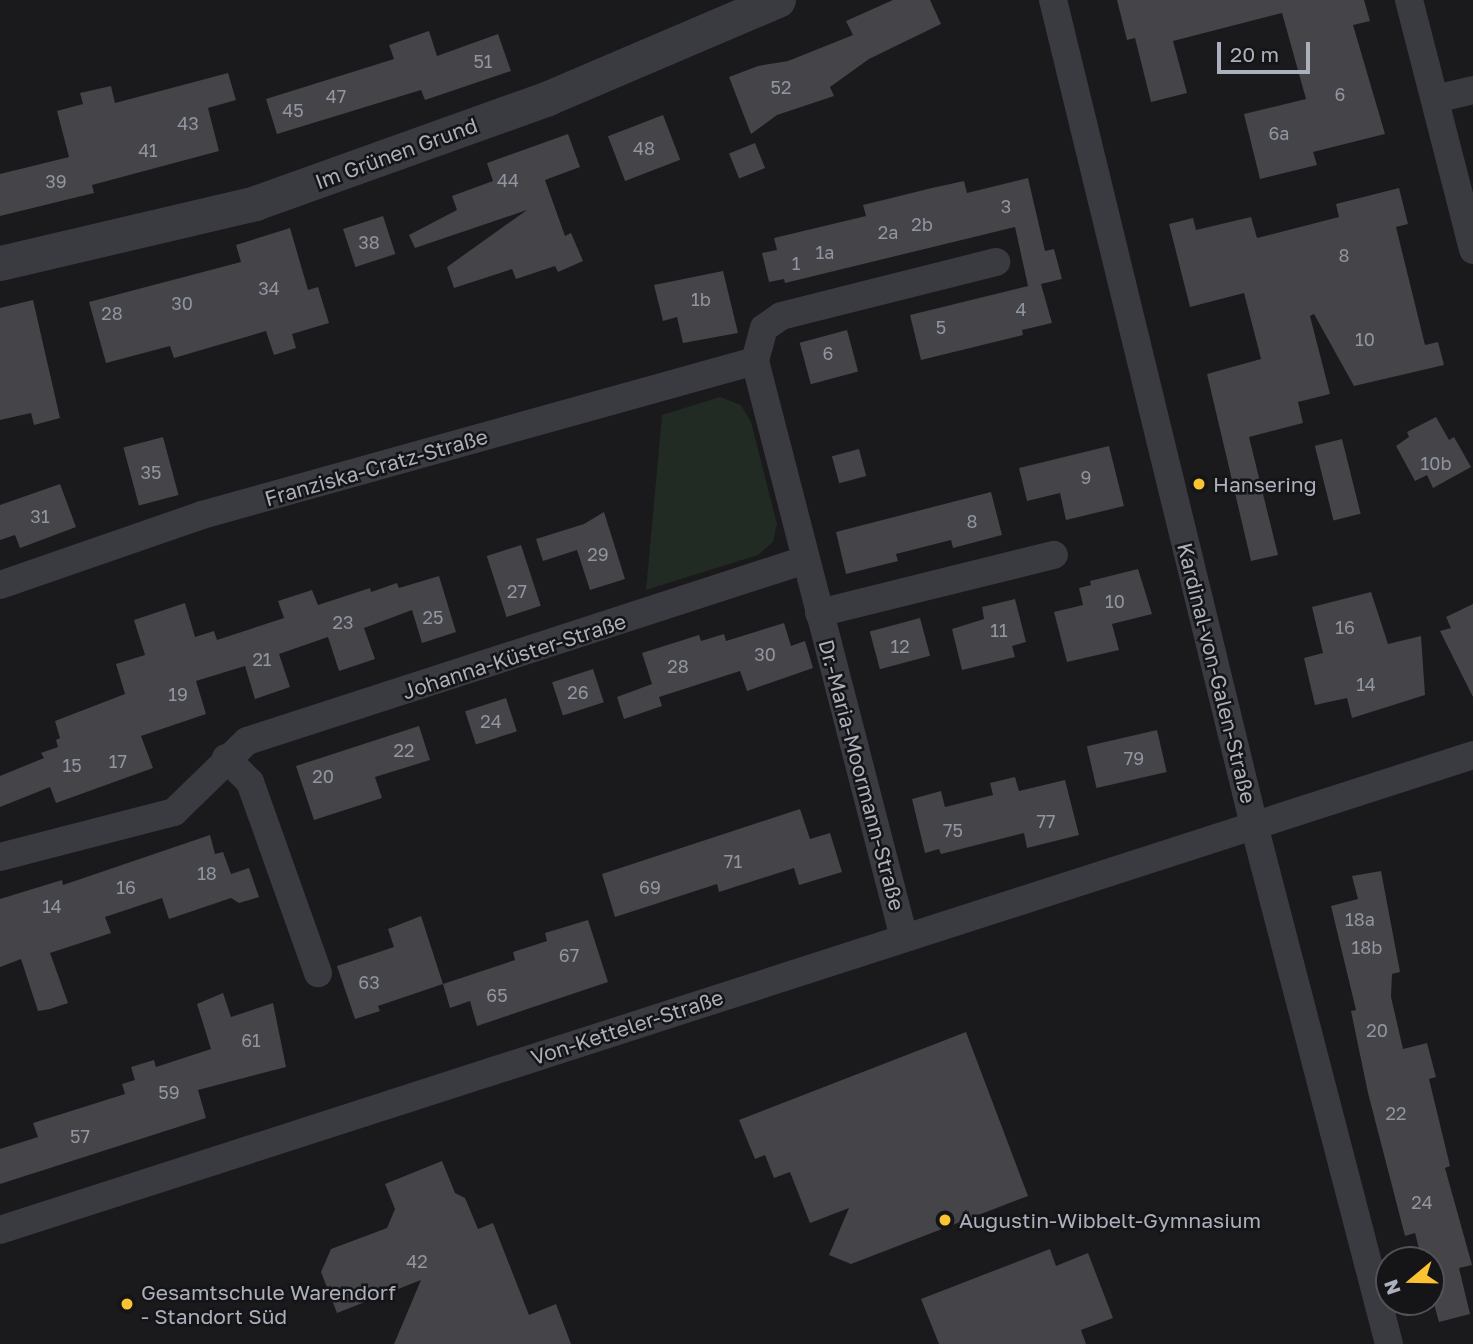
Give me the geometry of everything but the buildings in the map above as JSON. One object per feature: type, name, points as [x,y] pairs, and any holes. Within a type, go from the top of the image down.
[{"type":"street","name":"Im Grünen Grund","points":[[0,263],[255,203],[548,98],[778,0]]},
{"type":"street","name":"Kardinal-von-Galen-Straße","points":[[1053,0],[1254,825],[1389,1344]]},
{"type":"street","points":[[1409,0],[1473,250]]},
{"type":"street","points":[[1435,99],[1473,90]]},
{"type":"street","points":[[755,361],[764,328],[781,316],[996,262]]},
{"type":"street","name":"Dr.-Maria-Moormann-Straße","points":[[755,361],[904,938]]},
{"type":"street","name":"Franziska-Cratz-Straße","points":[[0,585],[202,515],[755,361]]},
{"type":"street","name":"Dr.-Maria-Moormann-Straße","points":[[820,613],[1054,555]]},
{"type":"street","name":"Johanna-Küster-Straße","points":[[0,857],[174,812],[226,758],[247,741],[805,560]]},
{"type":"street","points":[[1254,825],[1427,774],[1473,755]]},
{"type":"street","points":[[226,758],[250,782],[318,973]]},
{"type":"street","name":"Von-Ketteler-Straße","points":[[0,1230],[1254,825]]},
{"type":"shaded area","points":[[720,397],[741,405],[751,422],[777,524],[773,542],[758,555],[646,590],[662,415]]},
{"type":"place","name":"Hansering","points":[[1199,484]]},
{"type":"place","name":"Augustin-Wibbelt-Gymnasium","points":[[945,1220]]},
{"type":"place","name":"Gesamtschule Warendorf - Standort Süd","points":[[127,1304]]}]
